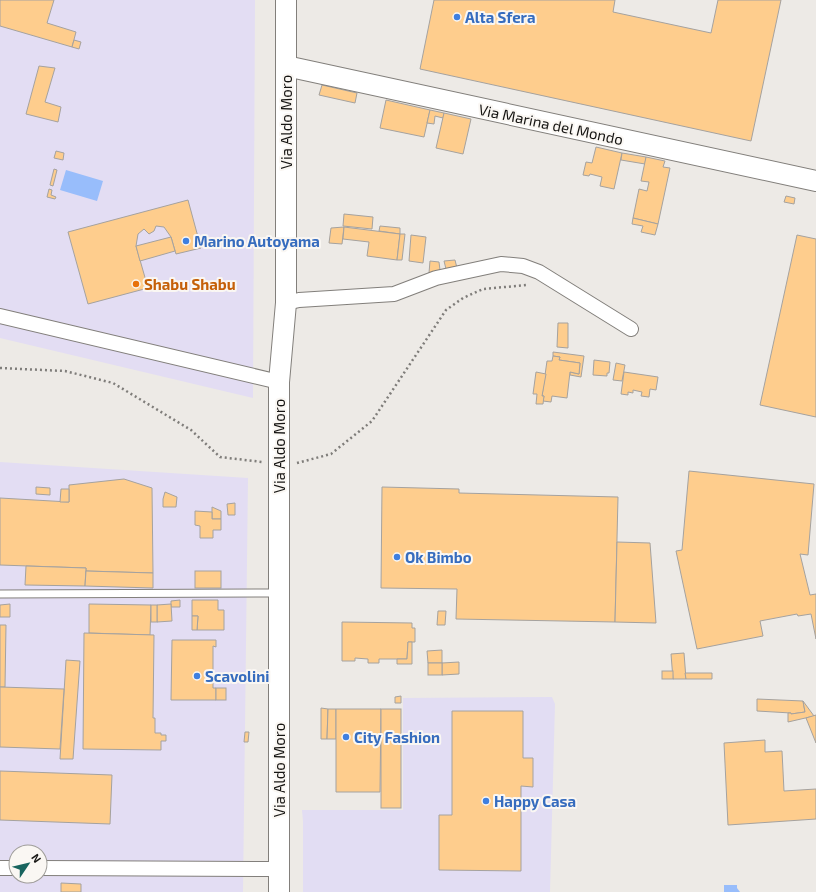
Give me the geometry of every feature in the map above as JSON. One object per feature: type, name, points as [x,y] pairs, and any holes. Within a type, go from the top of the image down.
[{"type":"main road","name":"Via Aldo Moro","points":[[279,892],[279,382],[286,303],[286,0]]},
{"type":"main road","name":"Via Marina del Mondo","points":[[286,66],[816,182]]},
{"type":"street","points":[[286,303],[299,300],[394,294],[436,278],[501,264],[523,266],[539,272],[631,329]]},
{"type":"street","points":[[0,316],[279,382]]},
{"type":"street","points":[[48,868],[279,869]]},
{"type":"lane","points":[[0,594],[279,593]]},
{"type":"path","points":[[296,464],[331,454],[372,421],[446,310],[463,298],[483,289],[524,286],[549,278]]},
{"type":"path","points":[[0,368],[64,371],[113,383],[191,430],[220,457],[265,463]]},
{"type":"shaded area","points":[[0,0],[255,0],[253,398],[0,338]]},
{"type":"shaded area","points":[[0,462],[248,478],[243,892],[0,892]]},
{"type":"shaded area","points":[[552,697],[555,704],[550,892],[303,892],[302,810],[403,810],[403,698]]},
{"type":"water","points":[[66,170],[103,181],[97,201],[60,190]]},
{"type":"water","points":[[724,885],[737,885],[740,892],[724,892]]},
{"type":"building","points":[[0,0],[54,0],[47,23],[76,32],[72,47],[0,26]]},
{"type":"building","points":[[434,0],[615,0],[613,12],[711,33],[718,0],[781,0],[751,141],[420,69]]},
{"type":"building","points":[[74,40],[81,42],[79,49],[72,47]]},
{"type":"building","points":[[39,66],[55,68],[45,102],[61,107],[58,122],[26,114]]},
{"type":"building","points":[[322,85],[357,93],[355,103],[319,95]]},
{"type":"building","points":[[386,100],[430,110],[424,137],[380,128]]},
{"type":"building","points":[[430,110],[444,113],[443,118],[435,116],[434,124],[427,123]]},
{"type":"building","points":[[444,113],[471,119],[463,154],[436,148]]},
{"type":"building","points":[[596,147],[622,153],[614,189],[600,186],[602,177],[590,174],[589,176],[583,175],[586,162],[592,163]]},
{"type":"building","points":[[56,151],[64,153],[63,160],[54,158]]},
{"type":"building","points":[[622,153],[646,157],[645,164],[621,160]]},
{"type":"building","points":[[646,157],[665,161],[663,167],[670,168],[658,224],[633,218],[639,189],[647,191],[649,182],[641,181]]},
{"type":"building","points":[[54,169],[57,170],[53,186],[50,185]]},
{"type":"building","points":[[49,189],[52,190],[51,195],[56,197],[55,199],[47,197]]},
{"type":"building","points":[[786,196],[795,198],[794,204],[784,202]]},
{"type":"building","points":[[188,200],[201,248],[176,254],[171,237],[164,227],[156,226],[154,231],[149,234],[144,229],[138,234],[136,246],[148,288],[88,304],[68,232]]},
{"type":"building","points":[[344,214],[373,217],[372,229],[343,226]]},
{"type":"building","points":[[633,218],[658,224],[655,235],[641,232],[643,226],[632,224]]},
{"type":"building","points":[[380,226],[400,228],[400,234],[379,231]]},
{"type":"building","points":[[344,227],[342,244],[329,243],[331,228]]},
{"type":"building","points":[[344,227],[400,234],[397,260],[367,256],[369,242],[343,239]]},
{"type":"building","points":[[400,234],[405,234],[402,260],[397,260]]},
{"type":"building","points":[[411,235],[426,237],[423,263],[409,261]]},
{"type":"building","points":[[797,235],[816,239],[816,417],[760,405]]},
{"type":"building","points":[[171,237],[175,251],[140,261],[136,246]]},
{"type":"building","points":[[455,260],[457,268],[446,269],[444,261]]},
{"type":"building","points":[[430,261],[439,262],[440,270],[429,273]]},
{"type":"building","points":[[558,323],[568,323],[568,348],[557,347]]},
{"type":"building","points":[[553,352],[584,356],[581,377],[570,375],[570,372],[579,374],[580,363],[559,360],[560,357],[553,356]]},
{"type":"building","points":[[553,356],[560,357],[559,360],[580,363],[579,374],[570,372],[567,398],[552,396],[551,402],[543,401],[544,396],[542,396],[547,361],[552,361]]},
{"type":"building","points":[[594,360],[610,362],[609,373],[607,373],[607,376],[593,375]]},
{"type":"building","points":[[616,363],[625,365],[622,381],[613,380]]},
{"type":"building","points":[[536,372],[546,374],[542,396],[544,396],[543,404],[536,404],[537,394],[533,394]]},
{"type":"building","points":[[624,372],[658,377],[656,390],[650,389],[649,397],[641,396],[642,392],[633,390],[633,393],[628,392],[628,395],[621,394]]},
{"type":"building","points":[[689,471],[814,484],[808,555],[800,554],[810,595],[816,594],[816,639],[811,614],[798,616],[797,614],[760,621],[763,636],[697,649],[676,551],[682,550]]},
{"type":"building","points":[[124,479],[152,488],[153,573],[86,571],[86,568],[0,565],[0,498],[69,502],[69,485]]},
{"type":"building","points":[[36,487],[50,488],[50,495],[36,494]]},
{"type":"building","points":[[382,487],[459,489],[459,493],[618,497],[615,622],[456,619],[457,589],[381,588]]},
{"type":"building","points":[[61,489],[69,489],[69,502],[60,502]]},
{"type":"building","points":[[165,492],[177,497],[176,507],[163,507]]},
{"type":"building","points":[[235,503],[235,515],[228,515],[227,504]]},
{"type":"building","points":[[212,507],[221,511],[221,519],[212,519]]},
{"type":"building","points":[[195,511],[212,512],[212,519],[221,519],[221,530],[213,530],[213,538],[200,538],[200,526],[195,525]]},
{"type":"building","points":[[617,542],[650,543],[656,623],[615,622]]},
{"type":"building","points":[[26,566],[86,568],[85,586],[25,585]]},
{"type":"building","points":[[86,571],[153,573],[153,588],[85,586]]},
{"type":"building","points":[[195,571],[221,571],[221,588],[195,588]]},
{"type":"building","points":[[180,600],[180,607],[171,607],[171,601]]},
{"type":"building","points":[[192,600],[218,600],[218,610],[224,610],[224,630],[197,630],[198,616],[192,616]]},
{"type":"building","points":[[10,604],[10,617],[0,617],[0,605]]},
{"type":"building","points":[[89,604],[151,605],[150,635],[89,633]]},
{"type":"building","points":[[171,604],[172,621],[157,622],[157,605]]},
{"type":"building","points":[[151,605],[157,605],[157,622],[151,622]]},
{"type":"building","points":[[438,611],[446,611],[445,625],[437,625]]},
{"type":"building","points":[[192,616],[198,616],[197,630],[192,630]]},
{"type":"building","points":[[342,622],[412,623],[412,628],[415,628],[415,642],[408,642],[407,659],[379,659],[379,663],[368,663],[368,659],[355,658],[355,661],[342,661]]},
{"type":"building","points":[[0,625],[6,625],[5,687],[0,687]]},
{"type":"building","points":[[84,633],[154,635],[153,718],[155,718],[155,733],[166,735],[166,741],[161,741],[161,750],[83,749]]},
{"type":"building","points":[[172,640],[216,640],[216,647],[213,646],[213,688],[216,688],[216,700],[171,700]]},
{"type":"building","points":[[408,642],[412,642],[412,664],[397,664],[397,659],[407,659]]},
{"type":"building","points":[[442,650],[442,663],[428,663],[427,651]]},
{"type":"building","points":[[684,653],[686,679],[673,679],[671,654]]},
{"type":"building","points":[[66,660],[80,661],[73,759],[60,759]]},
{"type":"building","points":[[459,662],[459,674],[442,675],[442,663]]},
{"type":"building","points":[[428,663],[442,663],[442,675],[428,675]]},
{"type":"building","points":[[662,671],[673,671],[673,679],[662,679]]},
{"type":"building","points":[[685,673],[712,673],[712,679],[686,679]]},
{"type":"building","points":[[0,687],[64,689],[60,749],[0,747]]},
{"type":"building","points":[[216,688],[226,688],[226,700],[216,700]]},
{"type":"building","points":[[401,696],[401,703],[395,703],[395,697]]},
{"type":"building","points":[[757,699],[803,701],[805,712],[791,714],[757,711]]},
{"type":"building","points":[[803,701],[814,716],[788,722],[788,713],[805,712]]},
{"type":"building","points":[[321,708],[328,709],[327,739],[321,739]]},
{"type":"building","points":[[328,709],[336,709],[336,739],[327,739]]},
{"type":"building","points":[[336,709],[381,709],[380,792],[336,792]]},
{"type":"building","points":[[381,709],[401,709],[401,808],[381,808]]},
{"type":"building","name":"Happy Casa","points":[[452,711],[523,711],[523,758],[533,758],[533,787],[521,786],[521,871],[439,870],[439,815],[452,815]]},
{"type":"building","points":[[816,715],[816,743],[806,718]]},
{"type":"building","points":[[245,732],[249,732],[248,742],[244,742]]},
{"type":"building","points":[[765,740],[765,752],[782,751],[784,791],[816,789],[816,819],[728,825],[724,743]]},
{"type":"building","points":[[0,771],[112,775],[110,824],[0,820]]},
{"type":"building","points":[[61,883],[81,884],[81,892],[61,892]]},
{"type":"place","name":"Alta Sfera","points":[[457,17]]},
{"type":"place","name":"Marino Autoyama","points":[[186,241]]},
{"type":"place","name":"Shabu Shabu","points":[[136,284]]},
{"type":"place","name":"Ok Bimbo","points":[[397,557]]},
{"type":"place","name":"Scavolini","points":[[197,676]]},
{"type":"place","name":"City Fashion","points":[[346,737]]},
{"type":"place","name":"Happy Casa","points":[[486,801]]}]
